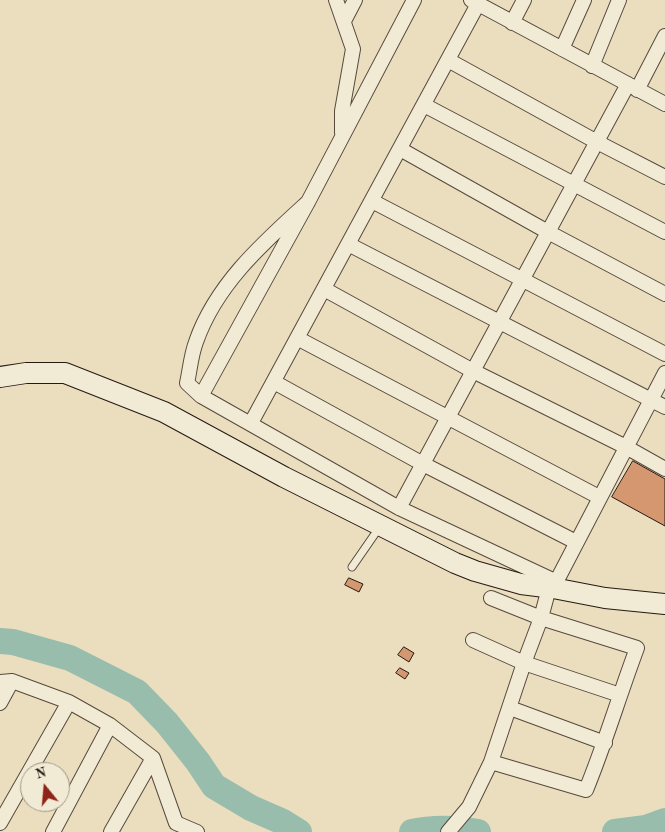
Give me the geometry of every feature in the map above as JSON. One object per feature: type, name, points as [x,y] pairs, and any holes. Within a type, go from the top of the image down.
[{"type":"street","points":[[336,0],[353,49],[342,111],[342,136]]},
{"type":"street","points":[[344,21],[355,0]]},
{"type":"street","points":[[201,396],[308,202],[414,0]]},
{"type":"street","points":[[512,23],[524,0]]},
{"type":"street","points":[[562,49],[584,0]]},
{"type":"street","points":[[592,66],[619,0]]},
{"type":"street","points":[[251,423],[448,60],[474,2],[665,104]]},
{"type":"street","points":[[400,508],[597,142],[665,36]]},
{"type":"street","points":[[448,60],[665,177]]},
{"type":"street","points":[[424,105],[665,232]]},
{"type":"street","points":[[400,149],[548,232],[665,294]]},
{"type":"street","points":[[372,201],[665,354]]},
{"type":"street","points":[[308,202],[250,256],[207,316],[195,343],[187,383],[201,396],[400,508],[553,586]]},
{"type":"street","points":[[348,244],[665,407]]},
{"type":"street","points":[[324,289],[473,371],[626,448],[665,470]]},
{"type":"street","points":[[297,338],[599,497]]},
{"type":"street","points":[[0,377],[26,373],[65,373],[164,412],[284,477],[455,563],[475,571],[521,584],[553,586],[605,598],[665,604]]},
{"type":"street","points":[[448,832],[469,807],[491,762],[524,663],[553,586],[665,373]]},
{"type":"street","points":[[274,382],[423,464],[576,542]]},
{"type":"street","points":[[491,598],[541,618],[637,648],[605,743],[586,790],[491,762]]},
{"type":"street","points":[[473,640],[524,663],[620,695]]},
{"type":"street","points":[[0,703],[6,681],[69,702],[110,725],[153,758],[174,827],[197,832]]},
{"type":"street","points":[[0,823],[69,702]]},
{"type":"street","points":[[510,708],[605,743]]},
{"type":"street","points":[[52,832],[110,725]]},
{"type":"street","points":[[111,832],[153,758]]},
{"type":"lane","points":[[352,567],[380,526]]},
{"type":"building","points":[[633,461],[665,479],[665,526],[612,497]]},
{"type":"building","points":[[349,578],[363,584],[359,592],[345,585]]},
{"type":"building","points":[[404,647],[414,653],[409,662],[398,655]]},
{"type":"building","points":[[400,668],[409,673],[405,679],[396,673]]},
{"type":"waterway","points":[[0,641],[13,642],[70,658],[137,692],[167,723],[198,762],[214,786],[251,808],[283,822],[299,832]]},
{"type":"waterway","points":[[615,832],[646,828],[665,821]]},
{"type":"waterway","points":[[412,832],[428,829],[478,832]]}]
